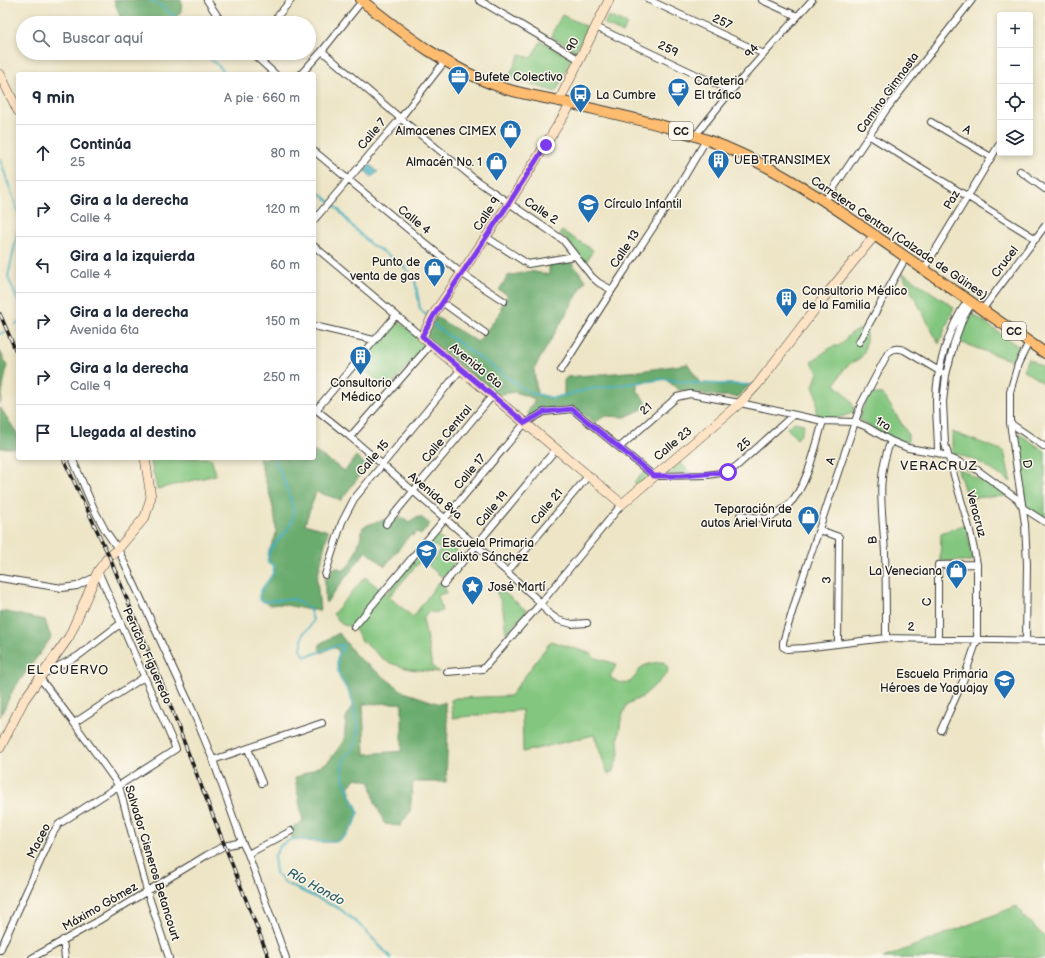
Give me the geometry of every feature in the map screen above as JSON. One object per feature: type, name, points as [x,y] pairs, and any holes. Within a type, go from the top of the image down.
[{"type":"main road","name":"Carretera Central (Calzada de Güines)","points":[[362,0],[414,42],[445,61],[480,79],[504,88],[648,122],[695,136],[740,154],[773,170],[825,201],[1045,353]]},
{"type":"street","points":[[207,0],[217,16]]},
{"type":"street","points":[[278,16],[291,0]]},
{"type":"street","points":[[316,57],[362,0]]},
{"type":"street","points":[[479,0],[580,60]]},
{"type":"street","name":"257","points":[[649,0],[764,54]]},
{"type":"street","points":[[762,0],[797,16]]},
{"type":"street","name":"94","points":[[695,136],[731,91],[812,0]]},
{"type":"street","name":"Camino Gimnasta","points":[[825,201],[886,110],[972,0]]},
{"type":"street","name":"90","points":[[559,101],[608,1]]},
{"type":"street","name":"259","points":[[596,26],[731,91]]},
{"type":"street","name":"Calle 2","points":[[322,50],[400,118],[477,181],[563,240],[596,280],[612,290]]},
{"type":"street","points":[[260,60],[273,72]]},
{"type":"street","points":[[302,72],[313,60]]},
{"type":"street","name":"Calle 7","points":[[316,218],[400,118],[445,61]]},
{"type":"street","points":[[0,74],[16,107]]},
{"type":"street","name":"Calle 9","points":[[424,333],[442,302],[509,203],[572,104]]},
{"type":"street","name":"A","points":[[931,122],[991,157]]},
{"type":"street","points":[[870,136],[1036,239]]},
{"type":"street","name":"Calle 13","points":[[561,370],[666,208],[706,140]]},
{"type":"street","name":"Paz","points":[[924,269],[997,148]]},
{"type":"street","name":"Calle 4","points":[[316,153],[461,273],[504,301]]},
{"type":"street","points":[[1020,171],[1045,189]]},
{"type":"street","name":"Crucel","points":[[982,310],[1044,230]]},
{"type":"street","name":"Calle 23","points":[[447,672],[483,669],[541,603],[622,504],[740,403],[875,235]]},
{"type":"street","points":[[486,237],[528,264],[575,256]]},
{"type":"street","name":"Avenida 6ta","points":[[316,248],[396,315],[424,333],[431,344],[622,504]]},
{"type":"street","points":[[859,342],[906,257]]},
{"type":"street","points":[[442,302],[485,333]]},
{"type":"street","points":[[938,453],[936,400],[939,372],[952,331],[962,308],[970,302]]},
{"type":"street","name":"Veracruz","points":[[941,730],[964,681],[977,640],[977,564],[969,528],[945,444],[943,402],[946,375],[960,323],[970,302]]},
{"type":"street","points":[[316,408],[396,315]]},
{"type":"street","points":[[316,326],[374,340]]},
{"type":"street","name":"D","points":[[1026,640],[1027,564],[1023,508],[1010,423],[1010,392],[1018,364],[1028,342]]},
{"type":"street","points":[[350,437],[431,344]]},
{"type":"street","name":"A","points":[[783,642],[800,586],[855,422],[869,388],[888,353],[898,348],[904,350],[946,375]]},
{"type":"street","name":"Calle 15","points":[[325,575],[346,512],[362,487],[382,466],[461,369]]},
{"type":"street","name":"1ra","points":[[690,394],[823,421],[855,422],[867,427],[891,442],[908,448],[938,453],[976,469],[1017,499],[1023,508],[1045,522]]},
{"type":"street","name":"21","points":[[620,447],[677,397],[690,394]]},
{"type":"street","name":"Calle Central","points":[[386,524],[493,395]]},
{"type":"street","points":[[525,423],[544,412],[572,409],[654,476]]},
{"type":"street","name":"Avenida 8va","points":[[316,410],[350,437],[507,572],[541,603],[547,612],[558,620],[572,624],[587,624]]},
{"type":"street","name":"25","points":[[654,476],[687,476],[728,472],[738,465],[793,415]]},
{"type":"street","points":[[740,515],[767,519],[788,505],[802,487],[823,421]]},
{"type":"street","name":"Calle 17","points":[[354,627],[525,423]]},
{"type":"street","points":[[1010,423],[1045,447]]},
{"type":"street","name":"B","points":[[886,638],[885,552],[881,475],[886,454],[891,442]]},
{"type":"street","name":"Calle 19","points":[[444,584],[556,449]]},
{"type":"street","points":[[73,460],[95,511],[105,530],[118,549],[192,709],[213,760],[286,958]]},
{"type":"street","points":[[0,748],[24,700],[69,637],[97,574],[109,556],[118,549],[145,517],[151,497],[145,460]]},
{"type":"street","name":"Calle 21","points":[[507,572],[589,475]]},
{"type":"street","name":"3","points":[[820,530],[839,537],[838,644]]},
{"type":"street","name":"C","points":[[938,639],[938,564],[977,564]]},
{"type":"street","points":[[0,578],[62,588],[77,586],[97,574]]},
{"type":"street","name":"Perucho Figueredo","points":[[97,574],[176,749]]},
{"type":"street","points":[[41,676],[78,656],[120,624]]},
{"type":"street","name":"2","points":[[783,642],[783,647],[787,649],[886,638],[1045,641]]},
{"type":"street","name":"Salvador Cisneros Betancourt","points":[[41,676],[119,786],[147,892],[169,958]]},
{"type":"street","points":[[74,722],[144,677]]},
{"type":"street","points":[[213,760],[322,723]]},
{"type":"street","name":"Maceo","points":[[0,950],[53,833],[59,824],[176,749]]},
{"type":"street","points":[[248,749],[262,783]]},
{"type":"street","points":[[248,854],[291,831]]},
{"type":"street","name":"Máximo Gómez","points":[[32,958],[98,921],[207,855],[224,846],[242,842]]},
{"type":"street","points":[[63,940],[65,958]]},
{"type":"green space","points":[[114,0],[182,1],[181,11],[177,16],[120,16]]},
{"type":"green space","points":[[562,15],[588,27],[576,51],[552,37],[552,33]]},
{"type":"green space","points":[[608,16],[627,24],[623,33],[604,24]]},
{"type":"green space","points":[[541,41],[571,59],[556,92],[509,76],[520,54],[531,58]]},
{"type":"green space","points":[[562,231],[593,250],[586,263],[567,240],[560,234]]},
{"type":"green space","points":[[570,261],[586,280],[534,369],[537,394],[553,398],[564,395],[564,380],[567,377],[639,371],[688,364],[700,383],[750,385],[738,397],[718,396],[679,390],[665,379],[637,383],[637,390],[649,406],[625,417],[603,416],[595,423],[573,406],[542,410],[529,417],[528,412],[535,399],[515,392],[496,395],[425,337],[436,317],[478,342],[501,311],[501,306],[508,295],[499,290],[508,276],[531,271],[549,275],[549,265]]},
{"type":"green space","points":[[901,272],[954,307],[939,344]]},
{"type":"green space","points":[[969,314],[976,316],[1019,347],[1020,349],[1012,361],[957,341]]},
{"type":"green space","points":[[397,320],[426,344],[388,389],[359,366]]},
{"type":"green space","points":[[863,328],[866,331],[866,345],[864,352],[858,359],[845,368],[835,385],[848,397],[855,412],[836,419],[821,418],[816,413],[817,400],[813,387],[818,372],[811,362],[833,346],[839,346],[851,333]]},
{"type":"green space","points":[[0,351],[7,365],[0,405]]},
{"type":"green space","points":[[1028,358],[1045,369],[1045,384],[1023,370]]},
{"type":"green space","points":[[871,392],[873,394],[883,394],[908,434],[908,445],[876,431],[859,419],[866,400]]},
{"type":"green space","points":[[0,407],[16,432],[16,448],[0,448]]},
{"type":"green space","points":[[794,422],[804,424],[801,435],[797,439],[787,428]]},
{"type":"green space","points":[[952,432],[1004,451],[1011,482],[979,462],[952,452]]},
{"type":"green space","points":[[1016,432],[1045,451],[1045,520],[1025,504],[1014,434]]},
{"type":"green space","points":[[316,452],[345,471],[356,456],[367,466],[341,500],[316,492],[305,524],[328,531],[317,580],[320,610],[310,610],[281,604],[270,605],[259,599],[261,590],[270,579],[274,571],[274,566],[268,562],[269,550],[276,532],[272,505],[260,460],[316,460]]},
{"type":"green space","points":[[150,460],[212,460],[216,475],[157,489]]},
{"type":"green space","points":[[678,460],[691,473],[663,474]]},
{"type":"green space","points":[[957,467],[1009,496],[967,498]]},
{"type":"green space","points":[[645,472],[649,476],[638,486],[634,482]]},
{"type":"green space","points":[[419,517],[430,524],[421,535],[417,532],[413,536],[410,535],[385,566],[366,551],[326,603],[325,579],[335,567],[344,570],[348,567],[354,556],[363,527],[387,519],[403,518],[409,523],[413,519]]},
{"type":"green space","points":[[966,524],[973,561],[940,561],[941,533]]},
{"type":"green space","points":[[436,535],[461,555],[443,578],[428,565],[441,550],[434,545],[389,597],[413,617],[438,583],[444,584],[446,593],[438,595],[442,611],[433,613],[429,611],[423,618],[432,666],[439,672],[409,669],[387,662],[361,640],[354,627],[343,625],[333,614],[365,577],[386,594]]},
{"type":"green space","points":[[496,586],[527,611],[506,634],[503,611],[495,590]]},
{"type":"green space","points":[[0,612],[45,620],[51,638],[13,690],[0,717]]},
{"type":"green space","points":[[339,633],[357,657],[404,692],[440,704],[445,702],[448,726],[446,782],[413,782],[410,812],[400,826],[385,824],[375,802],[370,781],[356,778],[352,782],[350,791],[357,807],[358,816],[354,825],[343,838],[335,842],[292,839],[291,828],[303,822],[295,778],[328,762],[344,741],[346,718],[353,703],[349,692],[340,678],[337,661],[339,653],[338,650],[333,647],[321,653],[319,647],[321,643]],"holes":[[[402,703],[402,751],[365,754],[363,704]]]},
{"type":"green space","points":[[551,641],[592,654],[596,658],[617,664],[610,677],[621,683],[631,681],[641,667],[650,664],[664,662],[668,668],[667,674],[642,697],[627,704],[621,720],[618,740],[619,754],[613,771],[608,774],[594,735],[523,752],[522,710],[453,718],[451,700],[456,698],[510,696]]},
{"type":"green space","points":[[1017,906],[1023,916],[1045,937],[1045,958],[883,958]]},
{"type":"water","points":[[370,164],[378,172],[372,177],[364,170]]},
{"type":"waterway","name":"Río Hondo","points":[[149,0],[157,3],[175,16]]},
{"type":"waterway","name":"Río Hondo","points":[[211,60],[224,72]]},
{"type":"waterway","points":[[0,159],[16,206]]},
{"type":"waterway","points":[[316,190],[338,209],[370,244],[401,263],[415,280],[420,309],[429,318]]},
{"type":"waterway","points":[[16,239],[8,277],[16,296]]},
{"type":"waterway","points":[[433,323],[439,329],[528,392],[553,398],[590,389],[665,379],[692,383],[753,385]]},
{"type":"waterway","points":[[0,334],[5,331]]},
{"type":"waterway","name":"Río Hondo","points":[[275,460],[292,504],[293,517],[287,530],[270,550],[268,562],[274,566],[274,571],[270,579],[261,590],[259,599],[264,602],[293,599],[309,608],[313,620],[310,627],[303,634],[301,650],[305,656],[315,654],[334,646],[342,645],[343,647],[337,661],[338,670],[340,678],[349,692],[353,703],[358,728],[356,742],[351,752],[344,758],[342,767],[344,781],[358,812],[355,823],[346,835],[335,842],[292,839],[281,845],[274,857],[276,873],[285,883],[340,909],[362,927],[391,958]]},
{"type":"railway","points":[[0,314],[16,351]]},
{"type":"railway","points":[[64,460],[109,556],[164,688],[269,958]]},
{"type":"place","name":"Bufete Colectivo","points":[[459,96]]},
{"type":"place","name":"Cafeteria El tráfico","points":[[678,108]]},
{"type":"place","name":"La Cumbre","points":[[581,114]]},
{"type":"place","name":"Almacenes CIMEX","points":[[511,150]]},
{"type":"place","name":"UEB TRANSIMEX","points":[[719,180]]},
{"type":"place","name":"Almacén No. 1","points":[[497,182]]},
{"type":"place","name":"Círculo Infantil","points":[[588,224]]},
{"type":"place","name":"Punto de venta de gas","points":[[435,288]]},
{"type":"place","name":"Consultorio Médico de la Familia","points":[[786,318]]},
{"type":"place","name":"Consultorio Médico","points":[[361,376]]},
{"type":"place","name":"Teparación de autos Ariel Viruta","points":[[808,536]]},
{"type":"place","name":"Escuela Primaria Calixto Sánchez","points":[[427,570]]},
{"type":"place","name":"La Veneciana","points":[[957,590]]},
{"type":"place","name":"José Martí","points":[[472,606]]},
{"type":"place","name":"Escuela Primaria Héroes de Yaguajay","points":[[1004,700]]},
{"type":"district","name":"VERACRUZ","points":[[939,466]]},
{"type":"district","name":"EL CUERVO","points":[[68,670]]},
{"type":"route","points":[[546,145],[442,302],[422,336],[525,423],[544,412],[572,409],[654,476],[706,475],[728,472]]}]
